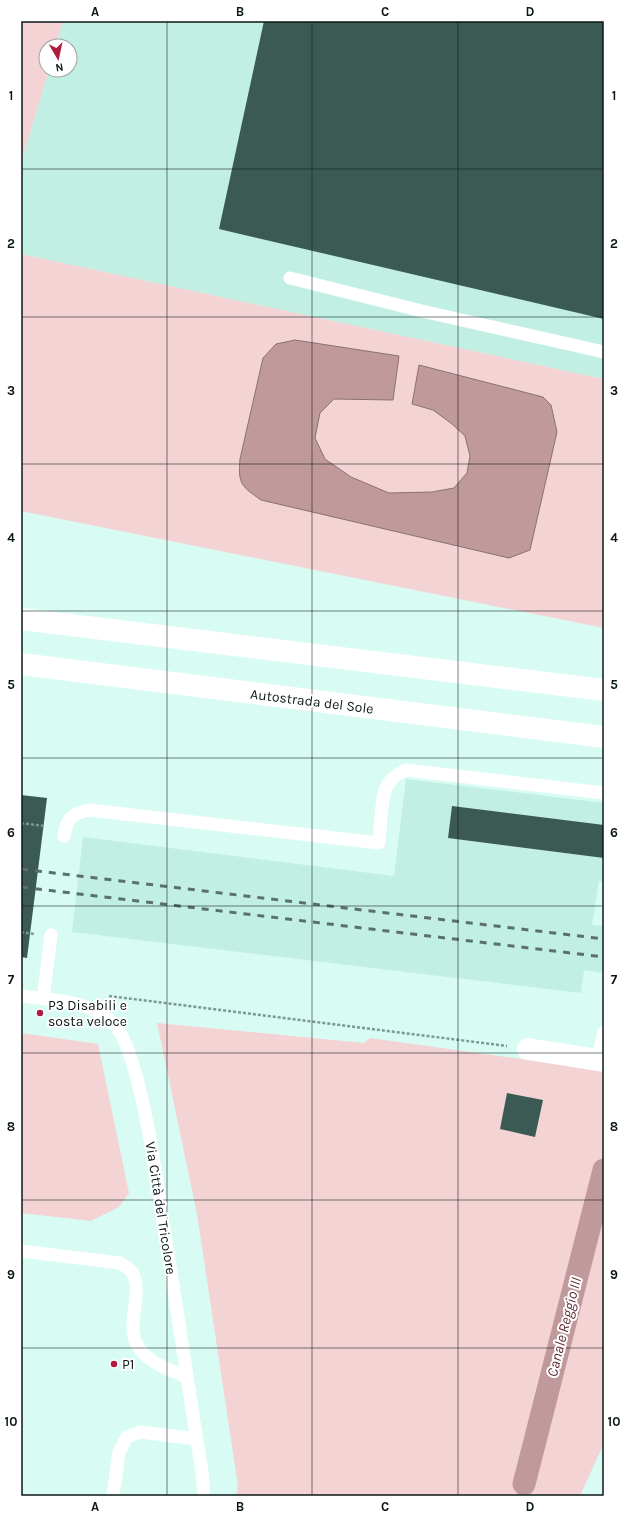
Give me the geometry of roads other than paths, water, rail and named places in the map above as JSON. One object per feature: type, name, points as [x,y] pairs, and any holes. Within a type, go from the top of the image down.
[{"type":"main road","points":[[21,619],[604,690]]},
{"type":"main road","name":"Autostrada del Sole","points":[[21,664],[604,737]]},
{"type":"main road","points":[[528,1049],[600,1060]]},
{"type":"lane","points":[[290,278],[426,312],[604,352]]},
{"type":"lane","points":[[64,836],[67,822],[76,813],[89,810],[379,843],[384,798],[388,784],[397,775],[406,770],[604,793]]},
{"type":"lane","points":[[43,999],[51,935]]},
{"type":"lane","name":"Via Città del Tricolore","points":[[21,996],[79,1004],[98,1012],[114,1023],[129,1052],[148,1131],[187,1377],[204,1496]]},
{"type":"lane","points":[[600,1060],[604,1032]]},
{"type":"lane","points":[[21,1251],[120,1263],[132,1271],[136,1280],[133,1328],[135,1343],[143,1354],[151,1361],[187,1377]]},
{"type":"lane","points":[[113,1496],[119,1452],[128,1437],[140,1432],[196,1438]]},
{"type":"waterway","name":"Canale Reggio III","points":[[524,1484],[604,1170]]},
{"type":"railway","points":[[21,869],[604,939]]},
{"type":"railway","points":[[21,887],[604,957]]},
{"type":"place","name":"P3 Disabili e sosta veloce","points":[[40,1013]]},
{"type":"place","name":"P1","points":[[114,1364]]}]
